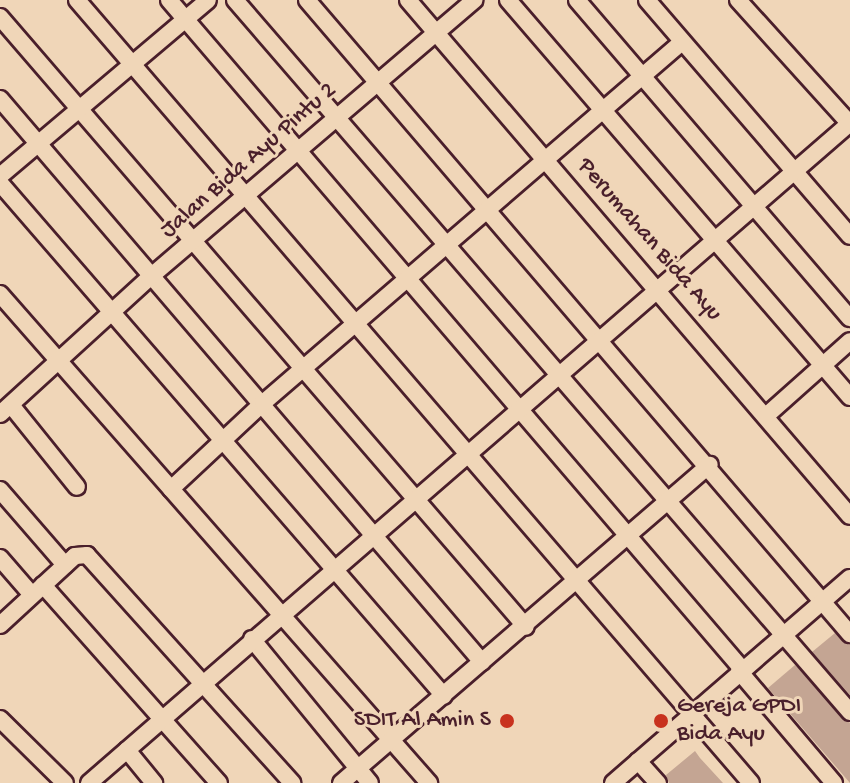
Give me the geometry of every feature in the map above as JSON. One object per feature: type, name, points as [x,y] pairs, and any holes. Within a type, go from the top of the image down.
[{"type":"street","points":[[77,0],[751,783]]},
{"type":"street","points":[[169,0],[628,535],[834,783]]},
{"type":"street","points":[[0,176],[208,0]]},
{"type":"street","points":[[235,0],[671,499],[850,712]]},
{"type":"street","points":[[307,0],[710,465],[850,634]]},
{"type":"street","name":"Perumahan Bida Ayu","points":[[408,0],[659,288],[850,516]]},
{"type":"street","name":"Jalan Bida Ayu Pintu 2","points":[[6,409],[149,278],[475,0]]},
{"type":"street","points":[[508,0],[850,397]]},
{"type":"street","points":[[577,0],[757,204],[850,318]]},
{"type":"street","points":[[647,0],[850,236]]},
{"type":"street","points":[[89,783],[279,615],[850,124],[738,0]]},
{"type":"street","points":[[0,17],[191,242],[305,367],[526,627]]},
{"type":"street","points":[[171,489],[263,403],[682,42]]},
{"type":"street","points":[[0,99],[149,278],[263,403],[482,662]]},
{"type":"street","points":[[0,183],[109,315],[337,568],[444,696]]},
{"type":"street","points":[[0,294],[429,783]]},
{"type":"street","points":[[767,415],[850,341]]},
{"type":"street","points":[[6,409],[77,487]]},
{"type":"street","points":[[341,783],[526,627],[576,578],[710,465]]},
{"type":"street","points":[[0,490],[65,565]]},
{"type":"street","points":[[0,625],[75,556],[87,555],[206,682],[292,783]]},
{"type":"street","points":[[0,558],[38,590],[164,718],[219,783]]},
{"type":"street","points":[[613,783],[782,633],[850,578]]},
{"type":"street","points":[[252,639],[370,783]]},
{"type":"street","points":[[0,719],[65,783]]},
{"type":"street","points":[[127,750],[154,783]]},
{"type":"street","points":[[638,761],[658,783]]},
{"type":"building","points":[[835,633],[850,645],[850,695],[812,652]]},
{"type":"building","points":[[795,665],[850,723],[850,783],[768,688]]},
{"type":"building","points":[[695,751],[723,783],[669,783],[666,775]]},
{"type":"place","name":"SDIT Al Amin S","points":[[507,721]]},
{"type":"place","name":"Gereja GPDI Bida Ayu","points":[[661,721]]}]
